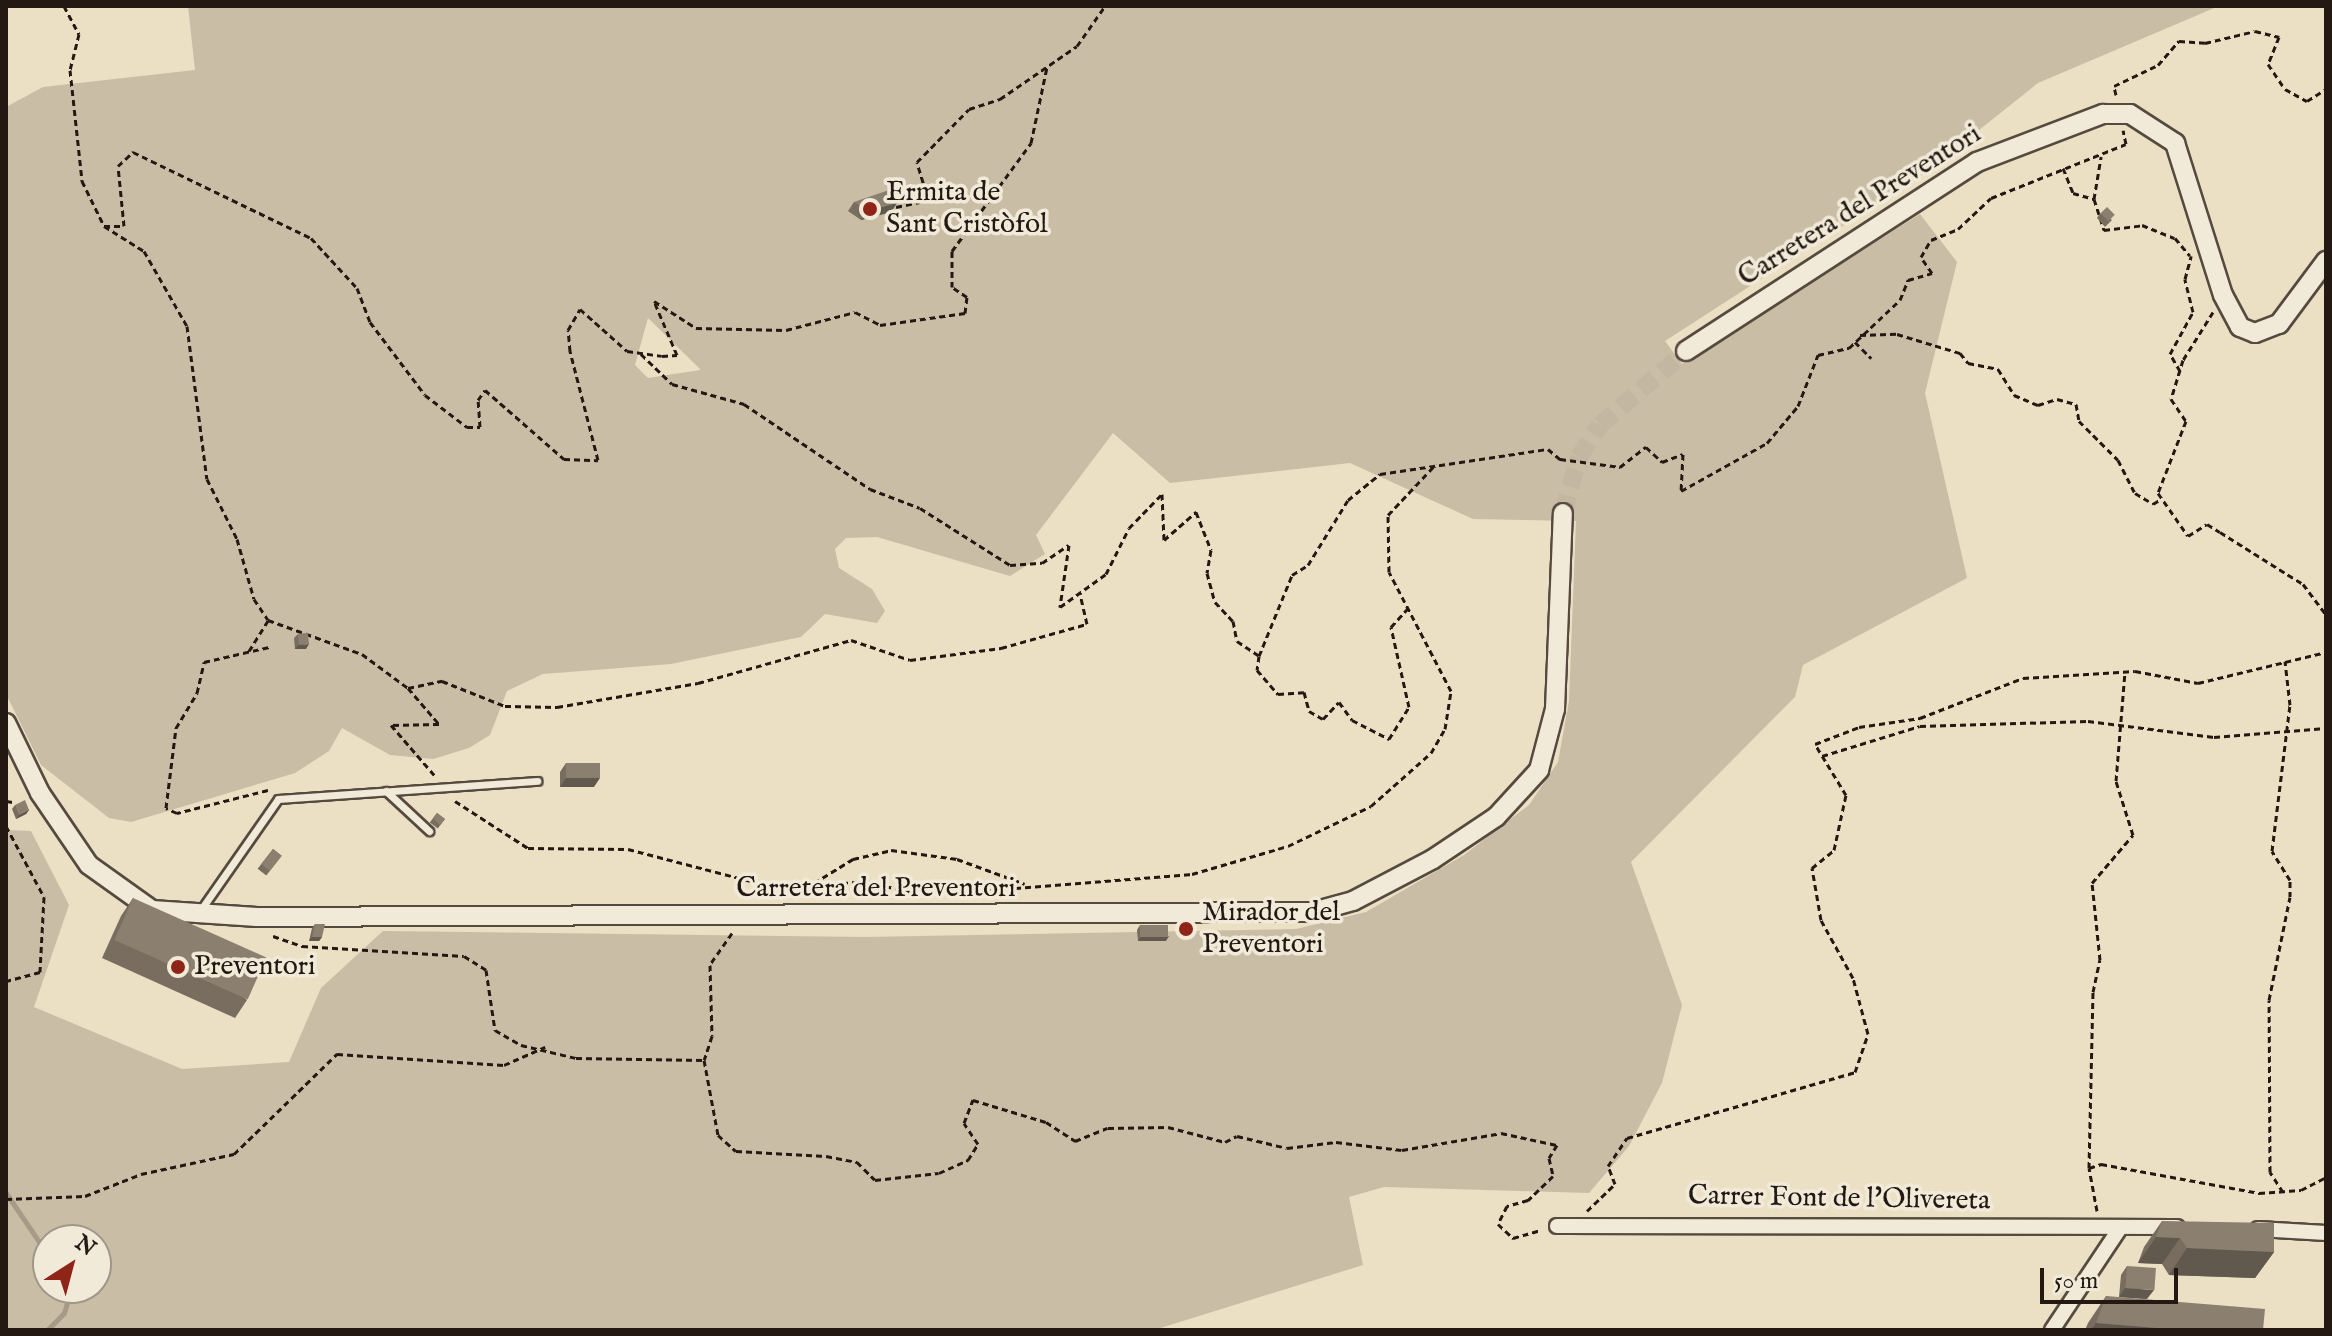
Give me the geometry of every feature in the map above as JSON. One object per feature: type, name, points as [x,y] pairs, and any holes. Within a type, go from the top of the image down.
[{"type":"street","points":[[2118,113],[2175,143],[2223,295],[2240,327],[2263,333],[2279,324],[2326,261]]},
{"type":"street","name":"Carretera del Preventori","points":[[1686,351],[1977,162],[2048,131],[2118,113]]},
{"type":"street","name":"Carretera del Preventori","points":[[6,723],[40,793],[107,884],[140,906],[238,916],[733,918],[1284,915],[1327,909],[1379,888],[1484,827],[1539,770],[1555,709],[1563,513]]},
{"type":"street","name":"Carrer Font de l'Olivereta","points":[[1557,1226],[2196,1227]]},
{"type":"street","points":[[2052,1330],[2120,1228]]},
{"type":"street","points":[[2240,1228],[2326,1233]]},
{"type":"lane","points":[[199,913],[278,799],[537,781]]},
{"type":"lane","points":[[386,791],[429,831]]},
{"type":"path","points":[[64,6],[79,34],[70,70],[82,181],[104,226],[144,251],[187,326],[207,479],[268,620],[362,654],[408,688],[439,724],[391,725],[441,787],[528,848],[656,852],[758,885],[866,881],[925,895]]},
{"type":"path","points":[[896,207],[919,202],[926,192],[917,162],[969,109],[1000,99],[1077,46],[1105,6]]},
{"type":"path","points":[[1409,607],[1391,627],[1409,707],[1389,739],[1352,720],[1339,702],[1323,719],[1309,711],[1304,692],[1278,694],[1257,670],[1259,656],[1292,575],[1308,565],[1348,500],[1380,474],[1548,449],[1560,459],[1620,467],[1646,447],[1662,462],[1683,454],[1681,491],[1767,443],[1798,406],[1818,355],[1855,342],[1900,300],[1908,280],[1932,273],[1921,257],[1931,240],[1958,229],[1991,198],[2063,168],[2101,157],[2126,144],[2114,86],[2158,65],[2172,44],[2255,31],[2279,37],[2268,64],[2285,89],[2307,101],[2326,89]]},
{"type":"path","points":[[641,354],[677,355],[654,301],[696,328],[786,330],[855,312],[880,325],[958,319],[970,304],[952,287],[952,251],[1031,143],[1047,67]]},
{"type":"path","points":[[104,226],[124,226],[118,166],[133,152],[311,238],[357,288],[370,322],[425,395],[477,430],[485,390],[564,459],[598,460],[600,448],[570,351],[573,314],[580,309],[600,334],[641,354],[672,384],[744,404],[870,489],[920,508],[1010,565],[1042,563],[1069,545],[1060,607],[1106,574],[1129,528],[1162,494],[1164,540],[1196,512],[1211,550],[1215,602],[1233,621],[1237,641],[1259,656]]},
{"type":"path","points":[[2101,157],[2094,199],[2104,230],[2142,225],[2175,238],[2191,256],[2213,260]]},
{"type":"path","points":[[2063,168],[2073,193],[2094,199]]},
{"type":"path","points":[[2181,372],[2170,354],[2193,312],[2185,279],[2191,256]]},
{"type":"path","points":[[2223,295],[2181,372],[2171,399],[2186,421],[2163,472],[2161,499],[2188,536],[2207,524],[2303,584],[2326,614]]},
{"type":"path","points":[[1860,335],[1897,334],[1945,348],[1968,363],[1998,369],[2014,395],[2038,405],[2057,399],[2076,404],[2079,421],[2118,460],[2135,493],[2153,504],[2161,499]]},
{"type":"path","points":[[1855,342],[1871,358]]},
{"type":"path","points":[[811,885],[853,859],[891,850],[957,859],[1025,884],[1192,874],[1288,846],[1371,806],[1439,741],[1451,691],[1389,572],[1388,515],[1436,464]]},
{"type":"path","points":[[408,688],[442,681],[505,706],[557,707],[698,683],[851,640],[910,660],[1001,648],[1087,624],[1080,592]]},
{"type":"path","points":[[249,652],[268,620]]},
{"type":"path","points":[[269,647],[204,662],[176,728],[166,808],[177,813],[254,791],[274,790],[278,799]]},
{"type":"path","points":[[1575,1225],[1615,1184],[1608,1166],[1627,1138],[1855,1072],[1868,1034],[1853,978],[1821,920],[1812,868],[1834,850],[1845,823],[1846,795],[1815,744],[1830,737],[1920,718],[2023,678],[2125,672],[2163,674],[2198,683],[2326,652]]},
{"type":"path","points":[[2283,1192],[2270,1172],[2269,1000],[2290,897],[2290,880],[2272,851],[2287,730],[2285,661]]},
{"type":"path","points":[[2099,1227],[2089,1168],[2093,992],[2100,960],[2092,883],[2133,835],[2116,781],[2116,730],[2125,672]]},
{"type":"path","points":[[1822,756],[1920,726],[2088,721],[2116,730],[2214,737],[2326,728]]},
{"type":"path","points":[[6,801],[13,802]]},
{"type":"path","points":[[6,826],[44,897],[40,972],[8,981]]},
{"type":"path","points":[[939,897],[964,892]]},
{"type":"path","points":[[238,916],[302,946],[464,956],[486,970],[495,1030],[521,1045],[545,1047],[576,1058],[704,1060]]},
{"type":"path","points":[[733,918],[724,953],[710,965],[712,1036],[704,1060],[718,1135],[736,1151],[826,1156],[857,1162],[875,1180],[939,1173],[968,1160],[978,1144],[964,1123],[973,1100],[1046,1122],[1075,1141],[1108,1128],[1168,1127],[1225,1142],[1237,1136],[1287,1148],[1336,1142],[1402,1150],[1501,1133],[1557,1145],[1549,1158],[1553,1176],[1528,1200],[1507,1206],[1498,1224],[1513,1238],[1557,1226]]},
{"type":"path","points":[[6,1199],[85,1196],[141,1174],[234,1154],[337,1054],[504,1065],[545,1047]]},
{"type":"path","points":[[2089,1168],[2131,1165],[2221,1188],[2283,1192],[2326,1177]]},
{"type":"shaded area","points":[[188,6],[2219,6],[2038,83],[1925,173],[1665,341],[1682,364],[1920,214],[1957,262],[1925,393],[1967,578],[1803,665],[1795,697],[1631,862],[1682,1005],[1662,1083],[1629,1146],[1589,1193],[1384,1187],[1349,1197],[1363,1265],[1154,1330],[6,1330],[6,830],[31,831],[69,905],[34,1007],[182,1069],[289,1062],[321,988],[383,931],[865,937],[1296,929],[1366,912],[1464,855],[1529,805],[1558,762],[1569,701],[1576,521],[1473,519],[1350,463],[1170,483],[1113,433],[1036,535],[1045,554],[1010,576],[877,537],[846,538],[835,549],[839,568],[872,589],[885,611],[877,623],[825,614],[801,637],[671,664],[543,674],[507,691],[490,735],[469,748],[433,759],[390,755],[342,728],[329,751],[295,773],[131,822],[109,818],[41,765],[6,694],[6,107],[43,87],[195,70]],"holes":[[[648,318],[700,369],[648,378],[635,365]]]},
{"type":"building","points":[[892,189],[897,203],[868,211],[854,202]]},
{"type":"building","points":[[2107,207],[2115,215],[2108,221],[2101,213]]},
{"type":"building","points":[[308,633],[309,644],[299,645],[298,634]]},
{"type":"building","points":[[566,763],[600,763],[600,778],[566,778]]},
{"type":"building","points":[[25,800],[29,810],[19,815],[15,805]]},
{"type":"building","points":[[437,813],[445,819],[440,825],[433,818]]},
{"type":"building","points":[[273,849],[282,856],[270,871],[261,864]]},
{"type":"building","points":[[133,898],[266,957],[248,999],[114,940]]},
{"type":"building","points":[[315,924],[325,924],[322,937],[312,937]]},
{"type":"building","points":[[1140,925],[1168,925],[1168,937],[1140,937]]},
{"type":"building","points":[[2162,1221],[2274,1223],[2274,1252],[2187,1248],[2180,1238],[2156,1237]]},
{"type":"building","points":[[2127,1266],[2156,1268],[2154,1290],[2125,1288]]},
{"type":"building","points":[[2106,1296],[2265,1309],[2263,1330],[2181,1330],[2096,1323]]},
{"type":"waterway","points":[[6,1193],[32,1231]]},
{"type":"waterway","points":[[47,1330],[64,1313],[67,1304]]},
{"type":"tunnel","points":[[1563,513],[1579,457],[1600,425],[1686,351]]},
{"type":"place","name":"Ermita de Sant Cristòfol","points":[[870,209]]},
{"type":"place","name":"Mirador del Preventori","points":[[1186,929]]},
{"type":"place","name":"Preventori","points":[[178,967]]}]
